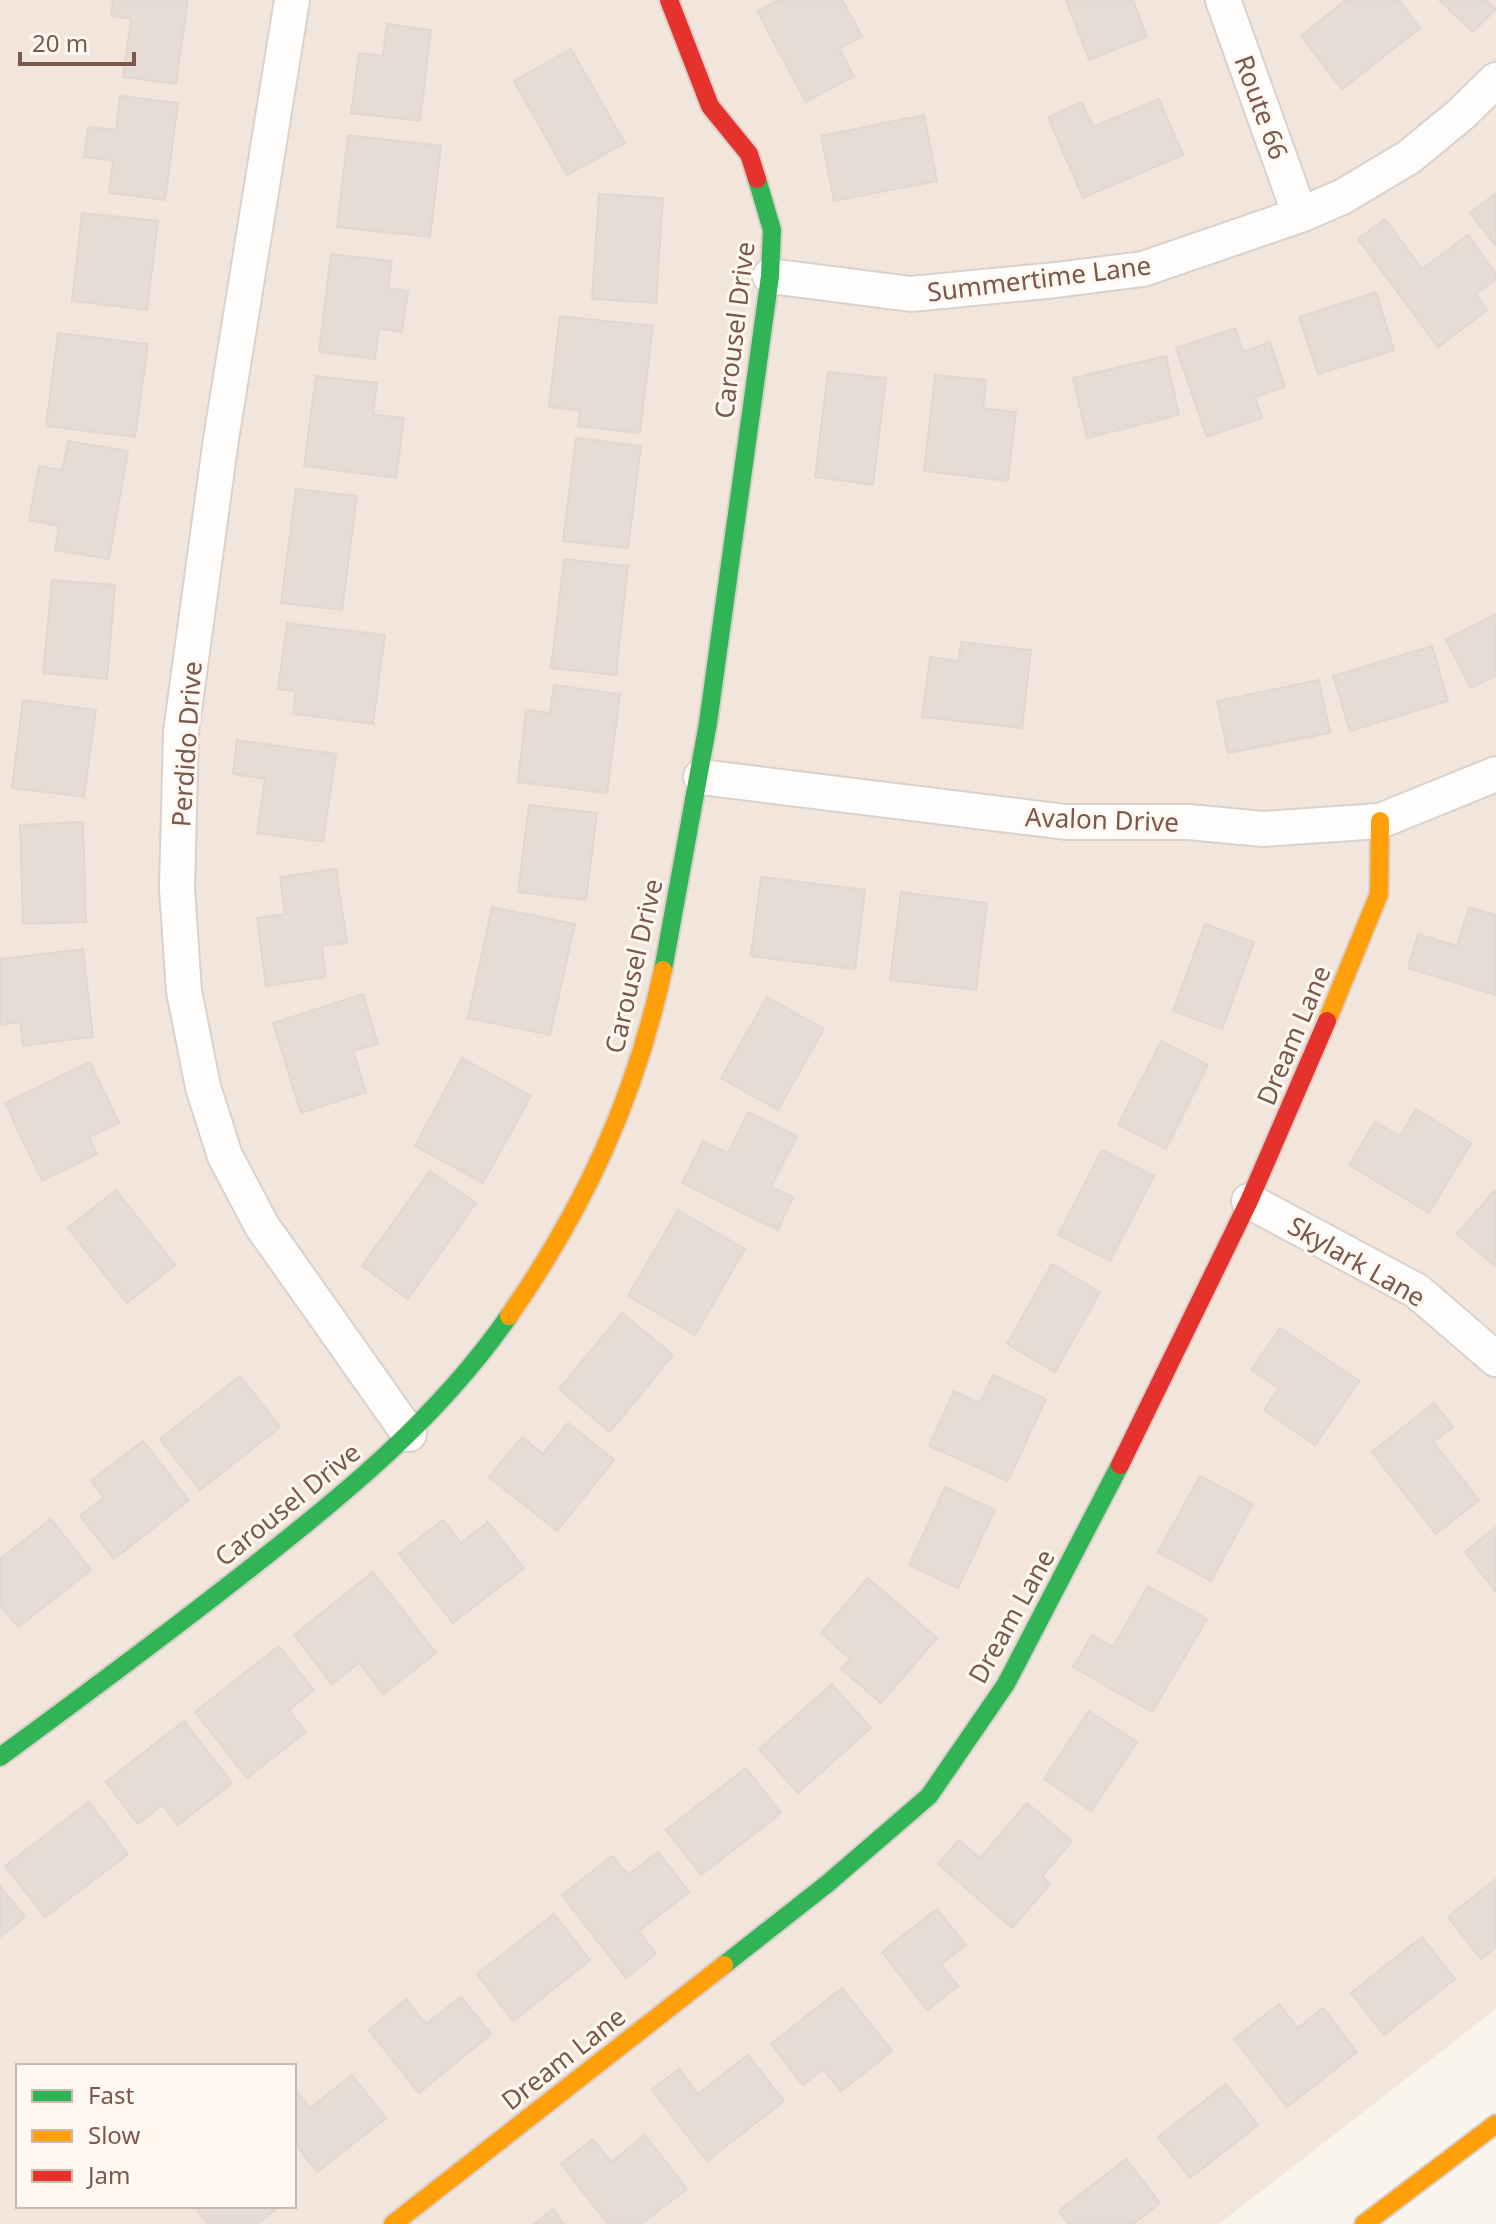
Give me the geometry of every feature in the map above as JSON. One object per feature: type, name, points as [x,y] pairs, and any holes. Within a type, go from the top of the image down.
[{"type":"street","name":"Perdido Drive","points":[[292,0],[221,439],[181,732],[177,889],[183,976],[203,1087],[225,1156],[262,1226],[409,1434]]},
{"type":"street","name":"Carousel Drive","points":[[3,1749],[181,1623],[339,1497],[409,1434],[470,1365],[535,1282],[578,1204],[622,1111],[653,1015],[701,777],[770,276],[772,230],[749,154],[710,106],[669,0]]},
{"type":"street","name":"Route 66","points":[[1223,0],[1300,215]]},
{"type":"street","name":"Summertime Lane","points":[[770,276],[911,294],[1143,269],[1300,215],[1342,197],[1409,157],[1496,80]]},
{"type":"street","name":"Avalon Drive","points":[[701,777],[1066,822],[1189,822],[1263,829],[1380,821],[1496,774]]},
{"type":"street","name":"Dream Lane","points":[[393,2224],[827,1884],[929,1796],[1006,1684],[1092,1522],[1249,1201],[1379,894],[1380,821]]},
{"type":"street","name":"Skylark Lane","points":[[1249,1201],[1417,1291],[1496,1359]]},
{"type":"street","points":[[1364,2224],[1496,2124]]},
{"type":"shaded area","points":[[0,0],[1496,0],[1496,2009],[1219,2224],[0,2224]]},
{"type":"building","points":[[113,0],[188,0],[176,84],[123,77],[131,19],[111,16]]},
{"type":"building","points":[[778,0],[842,0],[862,36],[839,49],[854,76],[806,102],[757,11]]},
{"type":"building","points":[[1066,0],[1133,0],[1147,37],[1089,60]]},
{"type":"building","points":[[1346,0],[1399,0],[1420,28],[1342,89],[1301,36]]},
{"type":"building","points":[[1439,0],[1486,0],[1496,9],[1473,32]]},
{"type":"building","points":[[387,24],[431,30],[420,121],[351,113],[359,53],[383,56]]},
{"type":"building","points":[[571,49],[625,143],[567,175],[514,81]]},
{"type":"building","points":[[120,96],[178,103],[165,200],[109,193],[113,161],[84,157],[88,127],[116,130]]},
{"type":"building","points":[[1159,99],[1183,155],[1083,198],[1048,117],[1082,102],[1093,127]]},
{"type":"building","points":[[924,115],[937,181],[834,201],[821,136]]},
{"type":"building","points":[[348,135],[441,146],[430,237],[337,227]]},
{"type":"building","points":[[1496,193],[1496,246],[1470,213]]},
{"type":"building","points":[[599,194],[663,198],[656,303],[592,299]]},
{"type":"building","points":[[82,213],[158,221],[147,310],[72,301]]},
{"type":"building","points":[[1385,219],[1422,269],[1468,235],[1496,274],[1496,279],[1476,294],[1487,310],[1438,347],[1358,239]]},
{"type":"building","points":[[331,254],[392,261],[388,288],[408,291],[402,332],[379,329],[375,359],[319,352]]},
{"type":"building","points":[[1376,292],[1394,350],[1318,374],[1299,317]]},
{"type":"building","points":[[560,316],[653,326],[640,433],[578,426],[580,410],[549,407]]},
{"type":"building","points":[[1235,328],[1243,352],[1270,342],[1285,387],[1255,397],[1262,418],[1207,437],[1176,348]]},
{"type":"building","points":[[58,333],[148,344],[135,437],[46,426]]},
{"type":"building","points":[[1166,356],[1179,415],[1087,438],[1073,378]]},
{"type":"building","points":[[828,372],[886,378],[873,485],[815,477]]},
{"type":"building","points":[[935,375],[986,380],[983,408],[1016,412],[1008,481],[924,471]]},
{"type":"building","points":[[316,376],[377,383],[373,414],[404,418],[396,478],[304,466]]},
{"type":"building","points":[[576,438],[641,446],[628,548],[563,541]]},
{"type":"building","points":[[68,441],[128,451],[109,559],[55,550],[59,526],[29,520],[39,466],[62,470]]},
{"type":"building","points":[[296,489],[357,496],[342,610],[281,603]]},
{"type":"building","points":[[564,559],[628,566],[616,675],[551,668]]},
{"type":"building","points":[[52,580],[115,585],[107,679],[43,673]]},
{"type":"building","points":[[1496,614],[1496,675],[1471,688],[1446,640]]},
{"type":"building","points":[[287,623],[385,635],[373,724],[293,714],[296,691],[278,689]]},
{"type":"building","points":[[961,642],[1031,650],[1022,728],[922,717],[930,657],[959,661]]},
{"type":"building","points":[[1432,646],[1448,701],[1350,731],[1333,676]]},
{"type":"building","points":[[1319,680],[1330,733],[1228,753],[1217,701]]},
{"type":"building","points":[[554,685],[620,694],[607,793],[518,782],[526,710],[550,713]]},
{"type":"building","points":[[23,700],[96,710],[84,797],[12,788]]},
{"type":"building","points":[[237,740],[336,754],[323,842],[257,833],[265,779],[233,774]]},
{"type":"building","points":[[529,805],[597,813],[586,900],[518,892]]},
{"type":"building","points":[[83,822],[86,922],[23,924],[20,825]]},
{"type":"building","points":[[336,869],[347,943],[322,946],[326,977],[266,986],[257,918],[285,914],[280,877]]},
{"type":"building","points":[[761,877],[865,890],[855,969],[751,956]]},
{"type":"building","points":[[901,892],[987,903],[976,990],[890,980]]},
{"type":"building","points":[[492,907],[575,924],[550,1035],[468,1018]]},
{"type":"building","points":[[1469,907],[1496,915],[1496,995],[1408,968],[1418,934],[1457,946]]},
{"type":"building","points":[[1205,924],[1254,942],[1222,1029],[1173,1011]]},
{"type":"building","points":[[83,949],[93,1037],[23,1046],[20,1022],[0,1025],[0,959]]},
{"type":"building","points":[[363,994],[378,1044],[353,1051],[366,1092],[301,1113],[273,1023]]},
{"type":"building","points":[[767,997],[824,1029],[778,1110],[721,1078]]},
{"type":"building","points":[[1161,1041],[1208,1065],[1166,1149],[1118,1125]]},
{"type":"building","points":[[462,1058],[531,1096],[483,1183],[415,1146]]},
{"type":"building","points":[[90,1062],[119,1123],[89,1137],[97,1154],[42,1181],[5,1103]]},
{"type":"building","points":[[1416,1109],[1471,1143],[1429,1213],[1349,1165],[1375,1122],[1400,1136]]},
{"type":"building","points":[[748,1112],[797,1136],[771,1187],[793,1197],[778,1230],[682,1183],[703,1141],[728,1153]]},
{"type":"building","points":[[1102,1150],[1154,1176],[1110,1261],[1058,1235]]},
{"type":"building","points":[[430,1171],[476,1203],[408,1299],[362,1266]]},
{"type":"building","points":[[116,1190],[175,1265],[127,1303],[68,1228]]},
{"type":"building","points":[[1494,1191],[1496,1193],[1496,1267],[1457,1234]]},
{"type":"building","points":[[678,1210],[745,1249],[695,1335],[628,1296]]},
{"type":"building","points":[[1052,1264],[1100,1292],[1055,1372],[1007,1344]]},
{"type":"building","points":[[622,1313],[673,1355],[610,1432],[559,1389]]},
{"type":"building","points":[[1280,1328],[1359,1381],[1315,1445],[1264,1410],[1279,1388],[1251,1370]]},
{"type":"building","points":[[993,1375],[1046,1399],[1008,1481],[929,1446],[954,1391],[980,1403]]},
{"type":"building","points":[[240,1376],[280,1427],[200,1490],[160,1439]]},
{"type":"building","points":[[1434,1403],[1453,1427],[1433,1442],[1479,1500],[1436,1534],[1372,1452]]},
{"type":"building","points":[[568,1423],[614,1460],[557,1531],[489,1477],[522,1437],[543,1454]]},
{"type":"building","points":[[143,1441],[189,1500],[114,1559],[80,1516],[104,1497],[91,1481]]},
{"type":"building","points":[[1200,1476],[1253,1504],[1211,1581],[1158,1552]]},
{"type":"building","points":[[945,1487],[995,1510],[958,1588],[909,1565]]},
{"type":"building","points":[[51,1519],[91,1570],[18,1627],[0,1605],[0,1559]]},
{"type":"building","points":[[443,1520],[461,1543],[488,1522],[524,1568],[453,1623],[399,1554]]},
{"type":"building","points":[[1496,1527],[1496,1592],[1465,1552]]},
{"type":"building","points":[[373,1572],[436,1653],[383,1694],[359,1663],[332,1684],[294,1635]]},
{"type":"building","points":[[868,1578],[937,1638],[881,1703],[841,1669],[850,1659],[821,1633]]},
{"type":"building","points":[[1148,1586],[1207,1619],[1152,1712],[1073,1667],[1092,1635],[1113,1647]]},
{"type":"building","points":[[279,1646],[314,1690],[289,1710],[306,1732],[247,1778],[195,1712]]},
{"type":"building","points":[[832,1684],[871,1728],[798,1793],[759,1749]]},
{"type":"building","points":[[1089,1711],[1137,1742],[1091,1811],[1044,1779]]},
{"type":"building","points":[[184,1721],[232,1783],[178,1825],[162,1805],[138,1824],[106,1782]]},
{"type":"building","points":[[746,1768],[781,1813],[701,1875],[666,1830]]},
{"type":"building","points":[[89,1802],[128,1854],[45,1917],[5,1866]]},
{"type":"building","points":[[1027,1803],[1072,1841],[1042,1877],[1050,1884],[1012,1928],[938,1864],[959,1840],[980,1858]]},
{"type":"building","points":[[658,1852],[689,1892],[639,1931],[656,1954],[626,1978],[562,1895],[612,1856],[628,1875]]},
{"type":"building","points":[[1496,1879],[1496,1947],[1481,1959],[1448,1917]]},
{"type":"building","points":[[0,1886],[25,1917],[0,1937]]},
{"type":"building","points":[[937,1909],[966,1945],[941,1964],[958,1986],[927,2010],[882,1952]]},
{"type":"building","points":[[554,1914],[590,1960],[513,2021],[477,1974]]},
{"type":"building","points":[[1422,1937],[1455,1979],[1384,2035],[1351,1993]]},
{"type":"building","points":[[842,1988],[892,2051],[841,2091],[823,2069],[803,2085],[771,2044]]},
{"type":"building","points":[[461,1997],[491,2034],[419,2093],[369,2030],[406,1999],[426,2024]]},
{"type":"building","points":[[1279,2004],[1298,2028],[1323,2008],[1357,2052],[1287,2107],[1234,2039]]},
{"type":"building","points":[[748,2055],[784,2101],[707,2161],[652,2090],[679,2069],[698,2094]]},
{"type":"building","points":[[352,2075],[386,2118],[317,2172],[296,2145],[296,2090],[310,2108]]},
{"type":"building","points":[[1226,2084],[1258,2125],[1190,2178],[1158,2137]]},
{"type":"building","points":[[645,2135],[687,2189],[641,2224],[608,2224],[561,2164],[593,2139],[611,2162]]},
{"type":"building","points":[[1126,2159],[1160,2203],[1133,2224],[1069,2224],[1059,2211]]},
{"type":"building","points":[[196,2208],[277,2208],[257,2224],[208,2224]]},
{"type":"building","points":[[553,2209],[564,2224],[534,2224]]},
{"type":"traffic: fast","points":[[663,970],[708,723],[770,276],[772,230],[757,179]]},
{"type":"traffic: fast","points":[[0,1757],[217,1594],[354,1483],[452,1388],[509,1316]]},
{"type":"traffic: fast","points":[[724,1965],[827,1884],[929,1796],[1006,1684],[1120,1465]]},
{"type":"traffic: slow","points":[[1327,1021],[1379,894],[1380,821]]},
{"type":"traffic: slow","points":[[509,1316],[561,1235],[604,1151],[638,1063],[663,970]]},
{"type":"traffic: slow","points":[[393,2224],[724,1965]]},
{"type":"traffic: slow","points":[[1364,2224],[1496,2124]]},
{"type":"traffic: jam","points":[[669,0],[710,106],[749,154],[757,179]]},
{"type":"traffic: jam","points":[[1120,1465],[1249,1201],[1327,1021]]}]
